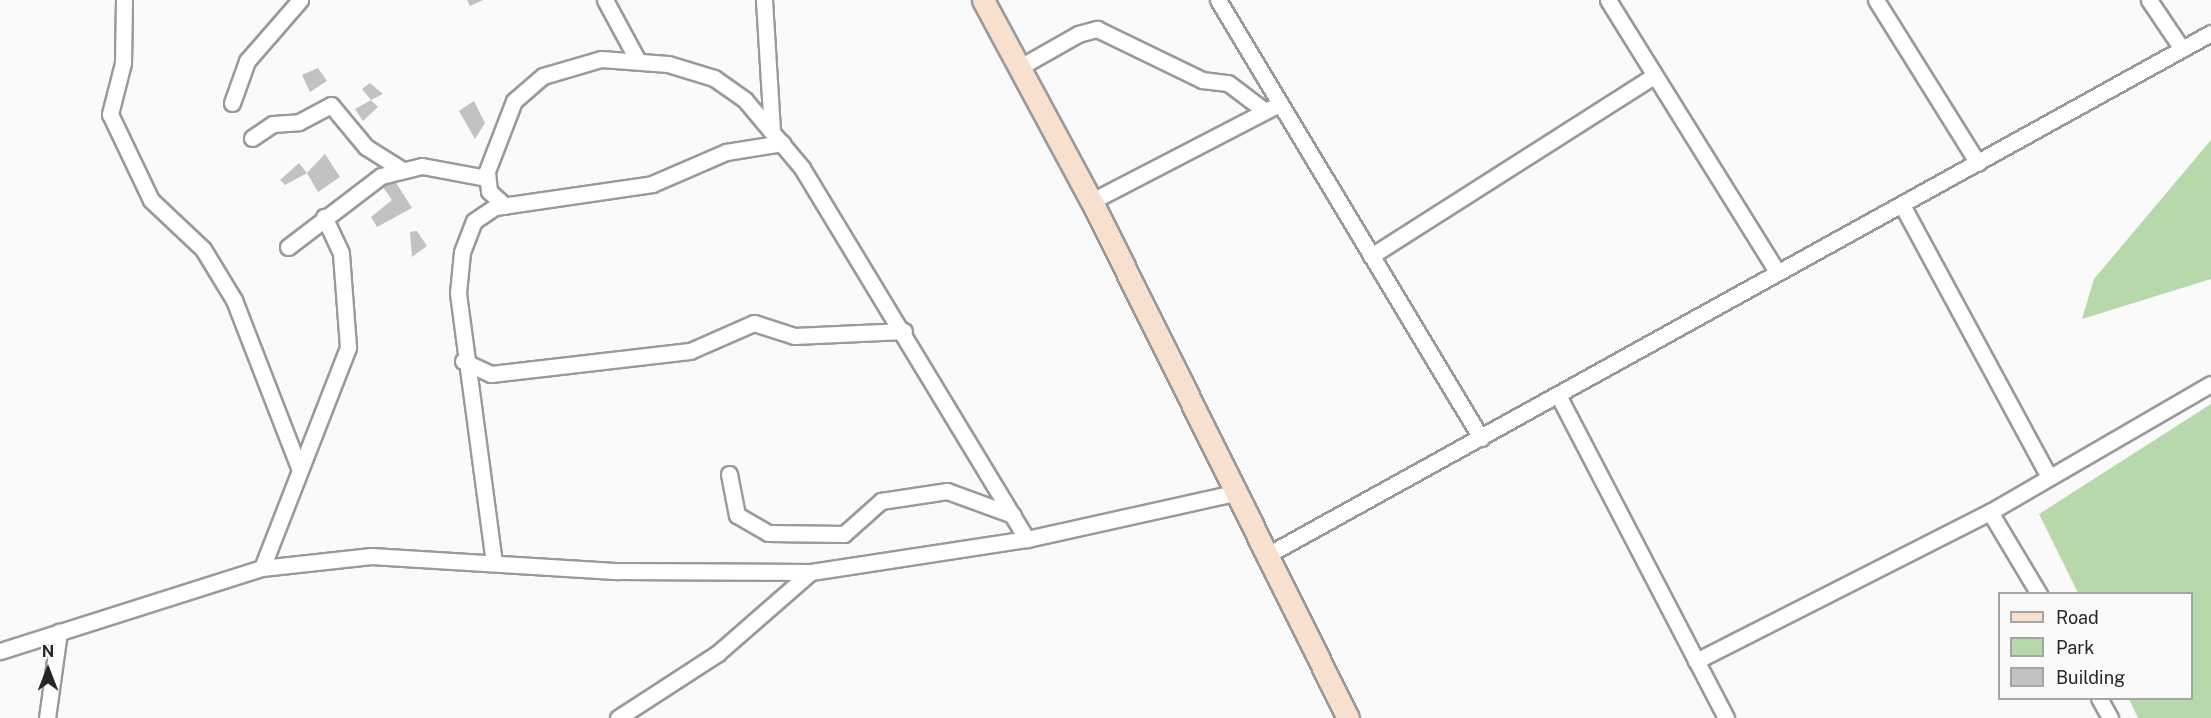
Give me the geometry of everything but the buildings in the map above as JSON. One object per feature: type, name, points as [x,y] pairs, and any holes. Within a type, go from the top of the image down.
[{"type":"street","points":[[124,0],[123,63],[110,114],[151,200],[202,249],[234,300],[299,468]]},
{"type":"street","points":[[232,104],[247,61],[300,0]]},
{"type":"street","points":[[605,0],[638,61]]},
{"type":"street","points":[[764,0],[772,130]]},
{"type":"street","points":[[983,0],[1092,201],[1239,492],[1348,718]]},
{"type":"street","points":[[1218,0],[1481,438]]},
{"type":"street","points":[[1608,0],[1652,77],[1777,272]]},
{"type":"street","points":[[1876,0],[1978,163]]},
{"type":"street","points":[[2149,0],[2182,49]]},
{"type":"street","points":[[1020,67],[1078,34],[1097,30],[1202,80],[1228,83],[1265,111]]},
{"type":"street","points":[[1269,554],[2211,33]]},
{"type":"street","points":[[505,206],[493,198],[486,178],[514,101],[525,89],[578,63],[638,61],[706,73],[745,100],[782,143],[904,331],[1027,539]]},
{"type":"street","points":[[1371,255],[1652,77]]},
{"type":"street","points":[[1092,201],[1281,103]]},
{"type":"street","points":[[252,138],[273,124],[299,122],[331,105],[366,147],[400,169]]},
{"type":"street","points":[[494,563],[463,361],[458,293],[467,232],[482,213],[505,206],[652,184],[726,152],[782,143]]},
{"type":"street","points":[[288,247],[324,217],[381,176],[400,169],[422,166],[486,178]]},
{"type":"street","points":[[1902,205],[2048,475]]},
{"type":"street","points":[[262,568],[348,347],[341,253],[324,217]]},
{"type":"street","points":[[463,361],[491,374],[690,351],[754,322],[794,336],[904,331]]},
{"type":"street","points":[[1696,661],[1990,512],[2048,475],[2211,384]]},
{"type":"street","points":[[1558,395],[1726,718]]},
{"type":"street","points":[[729,474],[737,515],[768,533],[844,534],[881,501],[947,491],[1013,516]]},
{"type":"street","points":[[0,651],[262,568],[371,556],[619,571],[812,572],[1027,539],[1239,492]]},
{"type":"street","points":[[1990,512],[2037,592]]},
{"type":"street","points":[[618,718],[718,653],[812,572]]},
{"type":"street","points":[[47,718],[59,632]]},
{"type":"street","points":[[2100,700],[2109,718]]},
{"type":"green space","points":[[2211,140],[2211,279],[2082,319],[2094,279]]},
{"type":"green space","points":[[2211,404],[2211,718],[2138,718],[2129,700],[2193,700],[2193,592],[2078,592],[2039,514]]}]
